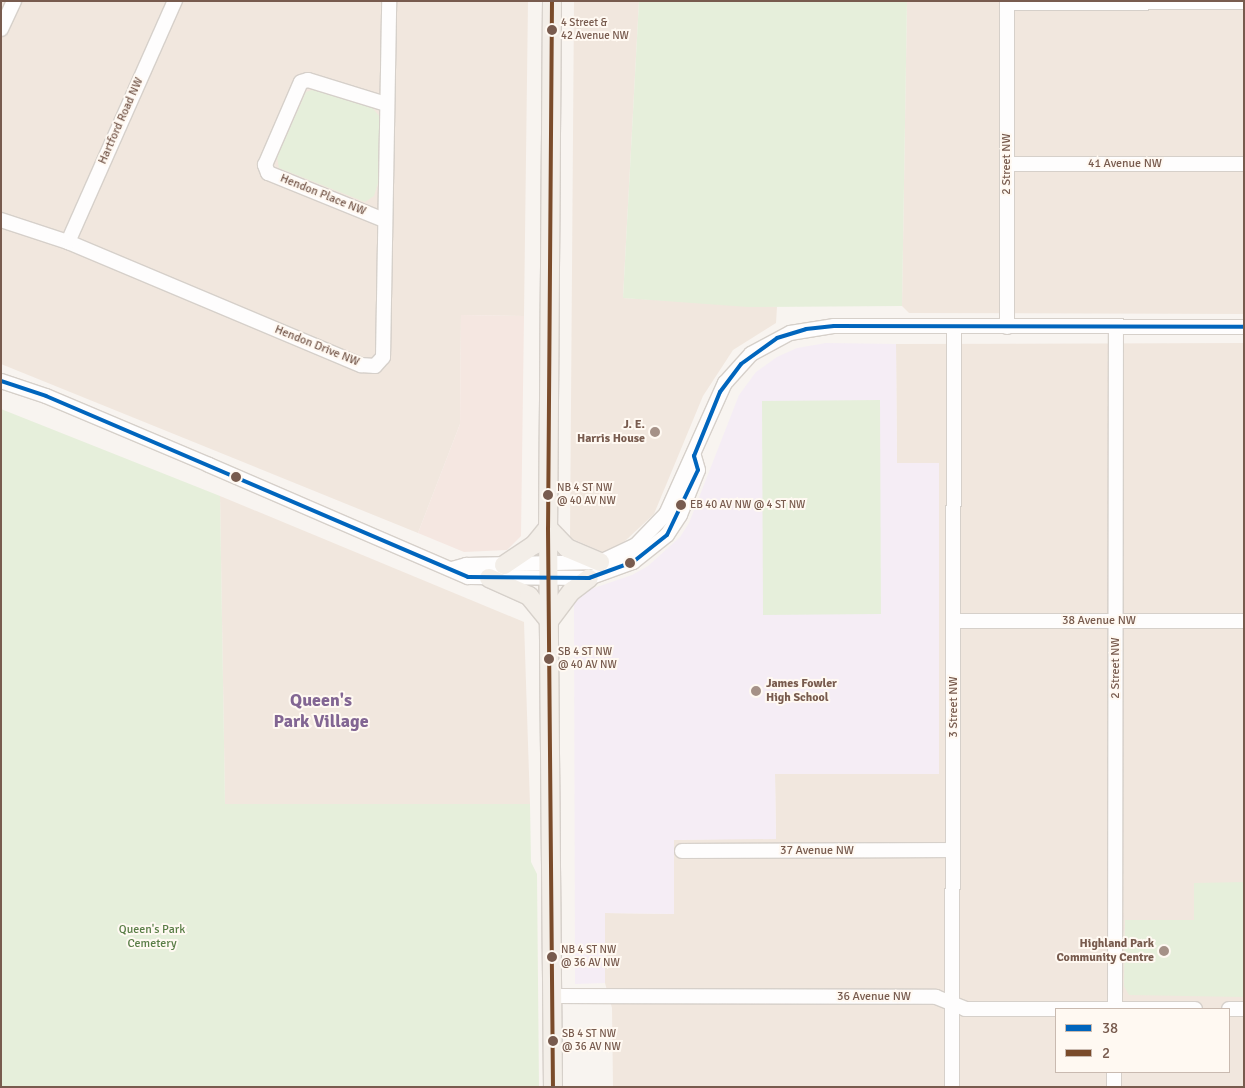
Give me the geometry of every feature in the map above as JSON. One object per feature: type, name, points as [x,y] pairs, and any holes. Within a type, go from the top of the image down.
[{"type":"main road","points":[[552,1],[548,572],[553,1087]]},
{"type":"main road","points":[[548,528],[567,548],[600,562]]},
{"type":"main road","points":[[504,565],[534,545],[548,528]]},
{"type":"main road","points":[[489,578],[529,596],[549,621]]},
{"type":"main road","points":[[549,621],[572,591],[589,578]]},
{"type":"street","points":[[1,29],[14,1]]},
{"type":"street","name":"Hartford Road NW","points":[[68,242],[175,1]]},
{"type":"street","name":"Hendon Drive NW","points":[[1,220],[68,242],[361,365],[375,366],[383,357],[389,1]]},
{"type":"street","points":[[1007,2],[1244,2]]},
{"type":"street","name":"2 Street NW","points":[[1007,2],[1007,327]]},
{"type":"street","name":"Hendon Place NW","points":[[384,220],[268,173],[265,165],[301,82],[308,80],[386,104]]},
{"type":"street","name":"41 Avenue NW","points":[[1007,164],[1244,164]]},
{"type":"street","points":[[1,381],[82,411],[468,577],[489,578],[548,572],[600,562],[635,546],[658,526],[671,504],[686,466],[694,456],[725,383],[752,354],[777,338],[820,326],[1244,327]]},
{"type":"street","name":"3 Street NW","points":[[952,1087],[954,327]]},
{"type":"street","name":"2 Street NW","points":[[1114,1008],[1116,327]]},
{"type":"street","points":[[452,569],[466,565],[504,565],[589,578],[633,562],[667,535],[680,515],[698,470],[694,456]]},
{"type":"street","name":"38 Avenue NW","points":[[954,621],[1244,621]]},
{"type":"street","name":"37 Avenue NW","points":[[682,851],[953,850]]},
{"type":"street","name":"36 Avenue NW","points":[[551,996],[936,997],[965,1009],[1055,1009]]},
{"type":"street","points":[[1230,1009],[1244,1009]]},
{"type":"street","points":[[1114,1073],[1114,1087]]},
{"type":"shaded area","points":[[1,1],[528,1],[524,316],[461,315],[460,424],[418,533],[1,364]]},
{"type":"shaded area","points":[[574,1],[639,1],[623,298],[777,307],[776,323],[733,350],[703,396],[654,514],[625,541],[605,553],[570,538]]},
{"type":"shaded area","points":[[907,1],[1244,1],[1244,314],[909,313],[902,306]]},
{"type":"shaded area","points":[[461,315],[524,316],[521,536],[507,550],[464,552],[418,533],[460,424]]},
{"type":"shaded area","name":"James Fowler High School","points":[[826,343],[896,344],[897,463],[939,463],[939,774],[775,774],[776,839],[674,840],[674,914],[605,913],[605,983],[575,984],[574,603],[588,590],[632,575],[648,566],[680,537],[689,523],[739,395],[756,372],[777,357],[797,348]]},
{"type":"shaded area","points":[[1244,343],[1244,1087],[613,1087],[612,1008],[605,983],[605,913],[674,914],[674,840],[776,838],[775,774],[939,463],[897,463],[896,344]]},
{"type":"shaded area","name":"Queen's Park Village","points":[[220,496],[524,622],[530,804],[225,804]]},
{"type":"green space","points":[[639,1],[907,1],[902,306],[748,307],[623,298]]},
{"type":"green space","points":[[312,90],[370,105],[380,117],[379,180],[374,196],[365,202],[279,168],[277,157],[306,92]]},
{"type":"green space","points":[[880,400],[881,614],[763,615],[762,401]]},
{"type":"green space","name":"Queen's Park Cemetery","points":[[1,409],[220,496],[225,804],[530,804],[531,862],[537,874],[539,1087],[1,1087]]},
{"type":"green space","points":[[1244,882],[1244,997],[1129,995],[1124,986],[1125,920],[1194,920],[1194,883]]},
{"type":"transit line","name":"2","points":[[552,1],[548,528],[553,1087]]},
{"type":"transit line","name":"38","points":[[1,381],[46,396],[468,577],[589,578],[633,562],[667,535],[698,470],[694,456],[720,392],[741,364],[777,338],[806,329],[834,326],[1244,327]]},
{"type":"place","name":"4 Street & 42 Avenue NW","points":[[552,30]]},
{"type":"place","name":"J. E. Harris House","points":[[655,432]]},
{"type":"place","name":"NB 4 ST NW @ 40 AV NW","points":[[548,495]]},
{"type":"place","name":"EB 40 AV NW @ 4 ST NW","points":[[681,505]]},
{"type":"place","name":"SB 4 ST NW @ 40 AV NW","points":[[549,659]]},
{"type":"place","name":"James Fowler High School","points":[[756,691]]},
{"type":"place","name":"Highland Park Community Centre","points":[[1164,951]]},
{"type":"place","name":"NB 4 ST NW @ 36 AV NW","points":[[552,957]]},
{"type":"place","name":"SB 4 ST NW @ 36 AV NW","points":[[553,1041]]},
{"type":"district","name":"Queen's Park Village","points":[[321,711]]}]
